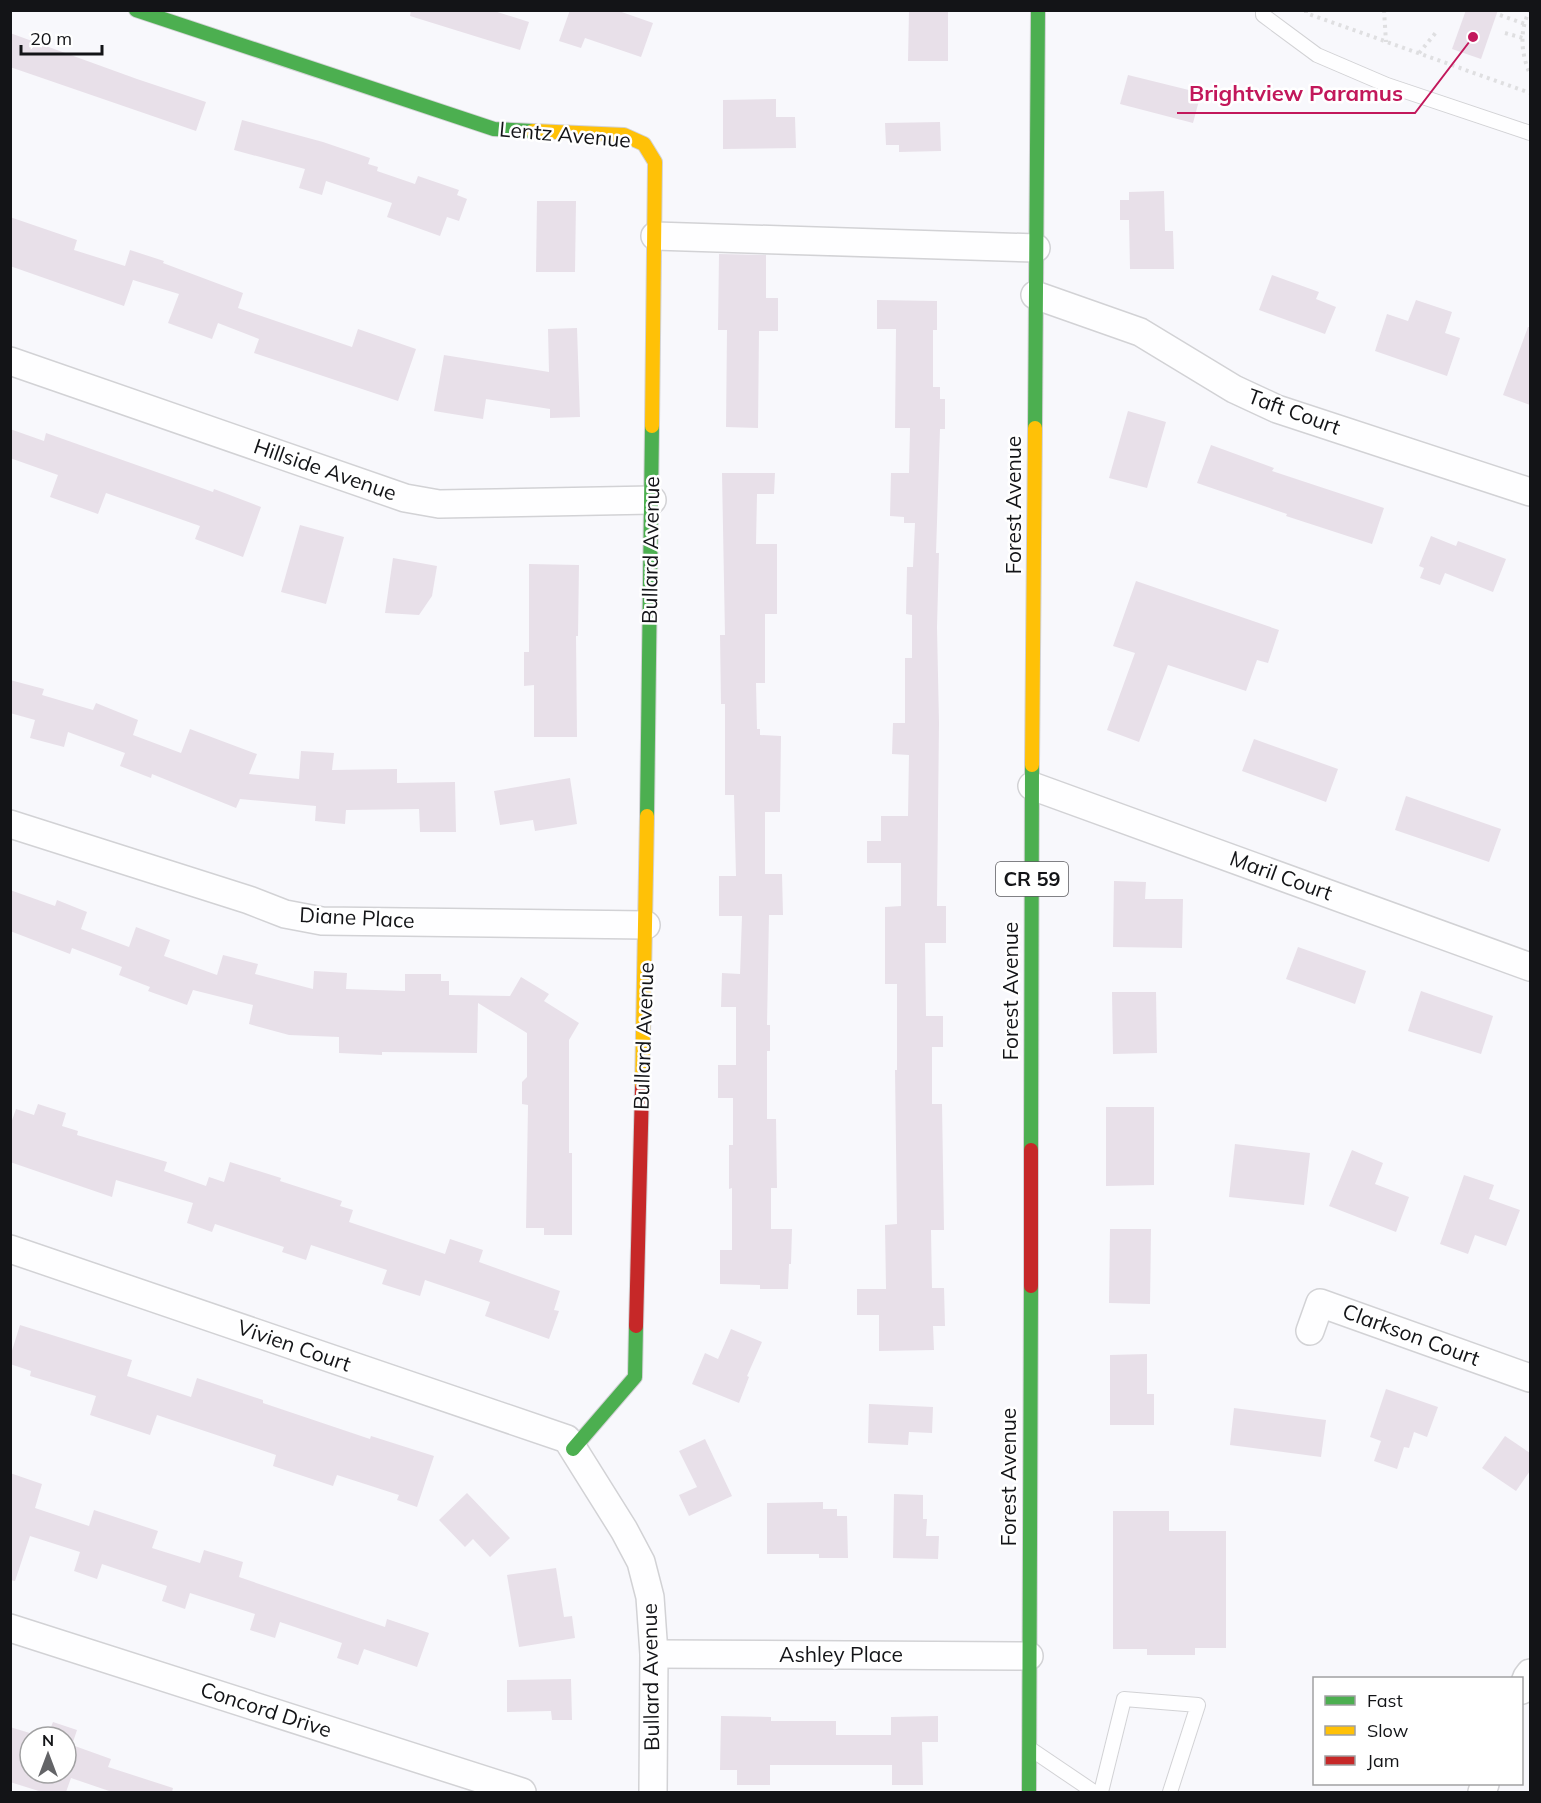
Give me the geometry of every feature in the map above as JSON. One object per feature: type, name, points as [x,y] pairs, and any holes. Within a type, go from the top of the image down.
[{"type":"street","name":"Lentz Avenue","points":[[136,10],[494,129],[624,135],[639,140],[649,148],[655,162],[655,236]]},
{"type":"street","name":"Forest Avenue","points":[[1029,1792],[1032,786],[1038,10]]},
{"type":"street","points":[[655,236],[1036,248]]},
{"type":"street","name":"Bullard Avenue","points":[[653,1792],[654,1654],[650,1597],[641,1562],[624,1530],[573,1449],[635,1377],[646,925],[655,236]]},
{"type":"street","name":"Taft Court","points":[[1035,295],[1140,332],[1234,389],[1277,409],[1530,492]]},
{"type":"street","name":"Hillside Avenue","points":[[10,361],[405,498],[440,504],[652,500]]},
{"type":"street","name":"Maril Court","points":[[1032,786],[1530,967]]},
{"type":"street","name":"Diane Place","points":[[10,824],[249,900],[285,914],[322,921],[646,925]]},
{"type":"street","name":"Vivien Court","points":[[10,1249],[567,1439],[573,1449]]},
{"type":"street","name":"Clarkson Court","points":[[1310,1332],[1320,1303],[1530,1378]]},
{"type":"street","name":"Concord Drive","points":[[10,1628],[522,1792]]},
{"type":"street","name":"Ashley Place","points":[[654,1654],[1029,1656]]},
{"type":"lane","points":[[1263,10],[1263,15],[1317,55],[1388,85],[1530,133]]},
{"type":"lane","points":[[1029,1748],[1094,1792],[1124,1699],[1198,1705],[1170,1792]]},
{"type":"path","points":[[1306,10],[1306,13],[1530,93]]},
{"type":"path","points":[[1384,10],[1386,42]]},
{"type":"path","points":[[1530,10],[1523,38],[1525,62],[1530,74]]},
{"type":"path","points":[[1500,15],[1525,24]]},
{"type":"path","points":[[1419,53],[1438,30]]},
{"type":"path","points":[[1505,33],[1523,38]]},
{"type":"building","points":[[411,10],[491,10],[529,22],[520,50],[410,16]]},
{"type":"building","points":[[570,10],[616,10],[653,23],[641,57],[585,38],[581,48],[559,41]]},
{"type":"building","points":[[909,10],[948,10],[948,61],[908,61]]},
{"type":"building","points":[[1466,10],[1498,10],[1481,59],[1452,49]]},
{"type":"building","points":[[10,33],[206,102],[196,131],[10,67]]},
{"type":"building","points":[[1128,75],[1201,93],[1193,123],[1120,104]]},
{"type":"building","points":[[776,99],[776,117],[795,117],[796,148],[723,149],[723,100]]},
{"type":"building","points":[[242,120],[323,142],[370,158],[368,164],[378,167],[377,171],[415,184],[418,176],[459,190],[457,195],[467,199],[459,221],[447,217],[440,236],[387,217],[392,203],[326,181],[322,195],[299,188],[305,169],[234,150]]},
{"type":"building","points":[[940,122],[941,151],[899,152],[899,145],[886,145],[885,123]]},
{"type":"building","points":[[1164,191],[1165,231],[1173,231],[1174,269],[1130,269],[1129,220],[1120,220],[1120,200],[1129,200],[1129,192]]},
{"type":"building","points":[[537,201],[576,201],[575,272],[536,272]]},
{"type":"building","points":[[10,217],[77,240],[74,250],[125,266],[130,250],[164,261],[163,263],[243,293],[238,308],[352,347],[358,329],[416,349],[398,401],[254,353],[259,339],[218,323],[212,339],[168,323],[179,294],[133,280],[124,306],[10,266]]},
{"type":"building","points":[[719,254],[766,255],[766,298],[778,298],[778,331],[759,331],[758,428],[726,427],[727,330],[718,330]]},
{"type":"building","points":[[1272,275],[1319,292],[1316,299],[1336,307],[1325,334],[1259,310]]},
{"type":"building","points":[[877,300],[937,301],[937,330],[933,330],[933,387],[940,387],[940,399],[945,399],[945,429],[940,429],[936,553],[939,553],[937,906],[946,906],[946,943],[925,943],[926,1016],[943,1016],[943,1047],[932,1047],[932,1104],[942,1104],[944,1230],[931,1230],[932,1288],[944,1288],[945,1326],[933,1326],[934,1350],[879,1351],[879,1315],[857,1315],[857,1289],[886,1289],[885,1225],[897,1224],[895,1070],[897,1070],[897,984],[885,984],[885,907],[901,906],[901,863],[867,863],[867,841],[881,841],[881,816],[908,816],[909,755],[892,754],[893,723],[905,723],[905,658],[912,658],[912,615],[906,614],[907,567],[913,567],[915,523],[904,523],[904,517],[890,516],[891,473],[909,473],[910,428],[895,428],[896,329],[877,329]]},
{"type":"building","points":[[1416,300],[1452,312],[1445,333],[1460,338],[1447,376],[1375,351],[1387,314],[1408,321]]},
{"type":"building","points":[[1528,327],[1530,327],[1530,405],[1503,395]]},
{"type":"building","points":[[577,328],[580,417],[550,418],[550,409],[486,399],[483,419],[434,411],[444,355],[549,372],[548,329]]},
{"type":"building","points":[[1128,411],[1166,422],[1147,488],[1109,478]]},
{"type":"building","points":[[10,429],[44,441],[46,433],[261,507],[243,557],[195,539],[200,526],[106,493],[98,514],[50,497],[58,475],[10,458]]},
{"type":"building","points":[[1211,445],[1274,468],[1272,471],[1384,508],[1372,544],[1286,516],[1287,514],[1197,483]]},
{"type":"building","points":[[722,473],[775,473],[774,494],[757,494],[756,544],[777,544],[777,614],[765,614],[765,683],[756,683],[757,729],[760,729],[760,735],[781,736],[780,812],[765,812],[765,874],[782,874],[783,915],[769,915],[767,1025],[770,1025],[770,1051],[767,1051],[767,1119],[776,1119],[777,1188],[771,1188],[771,1229],[792,1229],[788,1289],[760,1289],[760,1285],[720,1284],[720,1250],[732,1250],[729,1145],[733,1145],[733,1098],[718,1098],[718,1065],[736,1065],[736,1007],[721,1007],[722,973],[740,974],[742,916],[719,916],[719,876],[736,876],[734,795],[725,795],[725,704],[721,704],[720,635],[725,635]]},
{"type":"building","points":[[300,525],[344,537],[326,604],[281,592]]},
{"type":"building","points":[[1431,536],[1456,546],[1458,541],[1506,559],[1493,592],[1445,573],[1440,585],[1420,578],[1424,568],[1419,566]]},
{"type":"building","points":[[393,558],[437,566],[432,596],[419,615],[385,613]]},
{"type":"building","points":[[529,564],[579,565],[578,636],[576,636],[577,737],[534,737],[534,685],[524,686],[524,652],[529,652]]},
{"type":"building","points":[[1136,581],[1279,630],[1268,663],[1257,660],[1246,691],[1168,665],[1139,742],[1107,730],[1135,653],[1113,646]]},
{"type":"building","points":[[10,680],[44,689],[42,695],[93,710],[96,703],[138,720],[133,735],[181,753],[190,729],[257,754],[249,774],[299,779],[301,751],[334,753],[332,770],[397,769],[397,783],[455,782],[456,832],[420,832],[419,809],[346,810],[345,824],[315,821],[316,806],[240,799],[236,808],[152,774],[151,778],[120,766],[125,753],[68,732],[64,747],[30,738],[35,720],[10,713]]},
{"type":"building","points":[[1254,739],[1338,769],[1326,802],[1242,771]]},
{"type":"building","points":[[570,778],[577,824],[535,831],[533,820],[500,825],[494,791]]},
{"type":"building","points":[[1406,796],[1501,829],[1489,862],[1395,830]]},
{"type":"building","points":[[1114,881],[1146,882],[1145,899],[1183,899],[1182,948],[1113,947]]},
{"type":"building","points":[[10,890],[55,906],[57,900],[87,912],[81,929],[129,947],[136,927],[170,940],[164,956],[217,975],[223,955],[258,964],[255,974],[313,989],[314,971],[347,973],[346,989],[405,991],[405,974],[441,974],[441,981],[449,981],[449,995],[510,996],[521,977],[549,994],[544,1001],[579,1023],[569,1040],[572,1235],[544,1235],[544,1228],[526,1228],[528,1105],[522,1104],[522,1082],[527,1077],[527,1033],[478,1003],[477,1053],[382,1052],[382,1055],[339,1053],[339,1037],[289,1035],[249,1024],[253,1005],[193,990],[187,1005],[148,991],[150,987],[119,975],[122,967],[72,948],[70,954],[10,931]]},
{"type":"building","points":[[1298,947],[1366,971],[1355,1004],[1286,979]]},
{"type":"building","points":[[1421,991],[1493,1016],[1481,1054],[1408,1031]]},
{"type":"building","points":[[1112,992],[1156,992],[1157,1053],[1113,1054]]},
{"type":"building","points":[[38,1104],[66,1113],[62,1126],[78,1131],[77,1135],[167,1162],[164,1171],[206,1186],[209,1177],[224,1182],[230,1162],[342,1201],[340,1206],[353,1210],[349,1222],[445,1254],[450,1239],[483,1250],[479,1262],[560,1291],[554,1310],[559,1311],[549,1339],[485,1316],[490,1302],[425,1280],[420,1296],[382,1284],[387,1270],[311,1245],[306,1260],[282,1252],[284,1247],[215,1224],[212,1232],[187,1223],[193,1203],[116,1180],[112,1197],[10,1162],[10,1126],[16,1109],[34,1115]]},
{"type":"building","points":[[1106,1107],[1154,1107],[1154,1185],[1106,1186]]},
{"type":"building","points":[[1235,1144],[1310,1153],[1304,1205],[1229,1197]]},
{"type":"building","points":[[1352,1150],[1383,1163],[1375,1184],[1409,1197],[1396,1232],[1329,1206]]},
{"type":"building","points":[[1464,1175],[1494,1185],[1489,1199],[1520,1210],[1506,1246],[1475,1235],[1468,1254],[1440,1244]]},
{"type":"building","points":[[1110,1229],[1151,1229],[1150,1304],[1109,1303]]},
{"type":"building","points":[[20,1325],[132,1360],[127,1376],[191,1397],[197,1378],[370,1439],[371,1436],[434,1456],[417,1507],[397,1500],[399,1495],[337,1475],[333,1486],[273,1466],[276,1455],[157,1415],[150,1435],[90,1415],[96,1396],[30,1376],[31,1371],[10,1364]]},
{"type":"building","points":[[731,1329],[762,1342],[747,1376],[749,1377],[739,1403],[692,1384],[705,1353],[718,1359]]},
{"type":"building","points":[[1147,1354],[1147,1394],[1154,1394],[1154,1425],[1110,1425],[1110,1355]]},
{"type":"building","points":[[1386,1389],[1438,1407],[1427,1437],[1414,1432],[1409,1448],[1404,1447],[1397,1469],[1374,1461],[1381,1441],[1370,1437]]},
{"type":"building","points":[[869,1404],[933,1407],[932,1433],[909,1432],[908,1445],[868,1443]]},
{"type":"building","points":[[1234,1408],[1326,1420],[1321,1457],[1230,1445]]},
{"type":"building","points":[[1505,1436],[1530,1453],[1530,1471],[1516,1491],[1482,1468]]},
{"type":"building","points":[[705,1439],[732,1496],[689,1516],[679,1495],[697,1487],[679,1451]]},
{"type":"building","points":[[10,1473],[42,1484],[35,1508],[89,1526],[94,1510],[158,1531],[152,1548],[200,1563],[204,1550],[243,1562],[239,1577],[385,1627],[387,1619],[429,1633],[417,1667],[364,1649],[358,1665],[337,1658],[342,1643],[280,1622],[275,1638],[250,1630],[255,1614],[190,1593],[185,1609],[162,1601],[167,1586],[102,1564],[97,1579],[74,1571],[80,1552],[30,1536],[15,1581],[10,1580]]},
{"type":"building","points":[[467,1493],[510,1538],[490,1557],[473,1539],[465,1547],[439,1520]]},
{"type":"building","points":[[894,1494],[923,1495],[923,1519],[927,1519],[926,1536],[939,1536],[938,1559],[893,1558]]},
{"type":"building","points":[[823,1502],[823,1509],[837,1509],[837,1516],[847,1516],[848,1558],[819,1558],[819,1554],[767,1554],[767,1503]]},
{"type":"building","points":[[1113,1511],[1169,1511],[1169,1531],[1226,1531],[1226,1648],[1195,1648],[1195,1655],[1147,1655],[1147,1649],[1113,1649]]},
{"type":"building","points":[[556,1568],[564,1617],[572,1616],[575,1638],[519,1647],[507,1575]]},
{"type":"building","points":[[571,1679],[572,1720],[552,1720],[551,1711],[507,1712],[507,1680]]},
{"type":"building","points":[[721,1716],[771,1717],[771,1721],[836,1721],[836,1735],[891,1735],[891,1717],[938,1716],[938,1742],[922,1742],[923,1785],[892,1785],[892,1765],[770,1765],[770,1785],[737,1785],[737,1770],[720,1770]]},
{"type":"building","points":[[10,1727],[18,1729],[18,1784],[10,1782]]},
{"type":"building","points":[[78,1747],[111,1759],[108,1767],[173,1788],[172,1792],[112,1792],[78,1780]]},
{"type":"building","points":[[20,1785],[68,1785],[66,1792],[42,1792]]},
{"type":"traffic: fast","points":[[136,10],[494,129],[533,131]]},
{"type":"traffic: fast","points":[[1035,428],[1038,10]]},
{"type":"traffic: fast","points":[[647,816],[652,426]]},
{"type":"traffic: fast","points":[[1031,1150],[1032,765]]},
{"type":"traffic: fast","points":[[1029,1792],[1031,1286]]},
{"type":"traffic: fast","points":[[573,1449],[635,1377],[636,1326]]},
{"type":"traffic: slow","points":[[533,131],[624,135],[644,144],[655,162],[652,426]]},
{"type":"traffic: slow","points":[[1032,765],[1035,428]]},
{"type":"traffic: slow","points":[[642,1088],[647,816]]},
{"type":"traffic: jam","points":[[636,1326],[642,1088]]},
{"type":"traffic: jam","points":[[1031,1150],[1031,1286]]},
{"type":"place","name":"Brightview Paramus","points":[[1473,37]]}]
